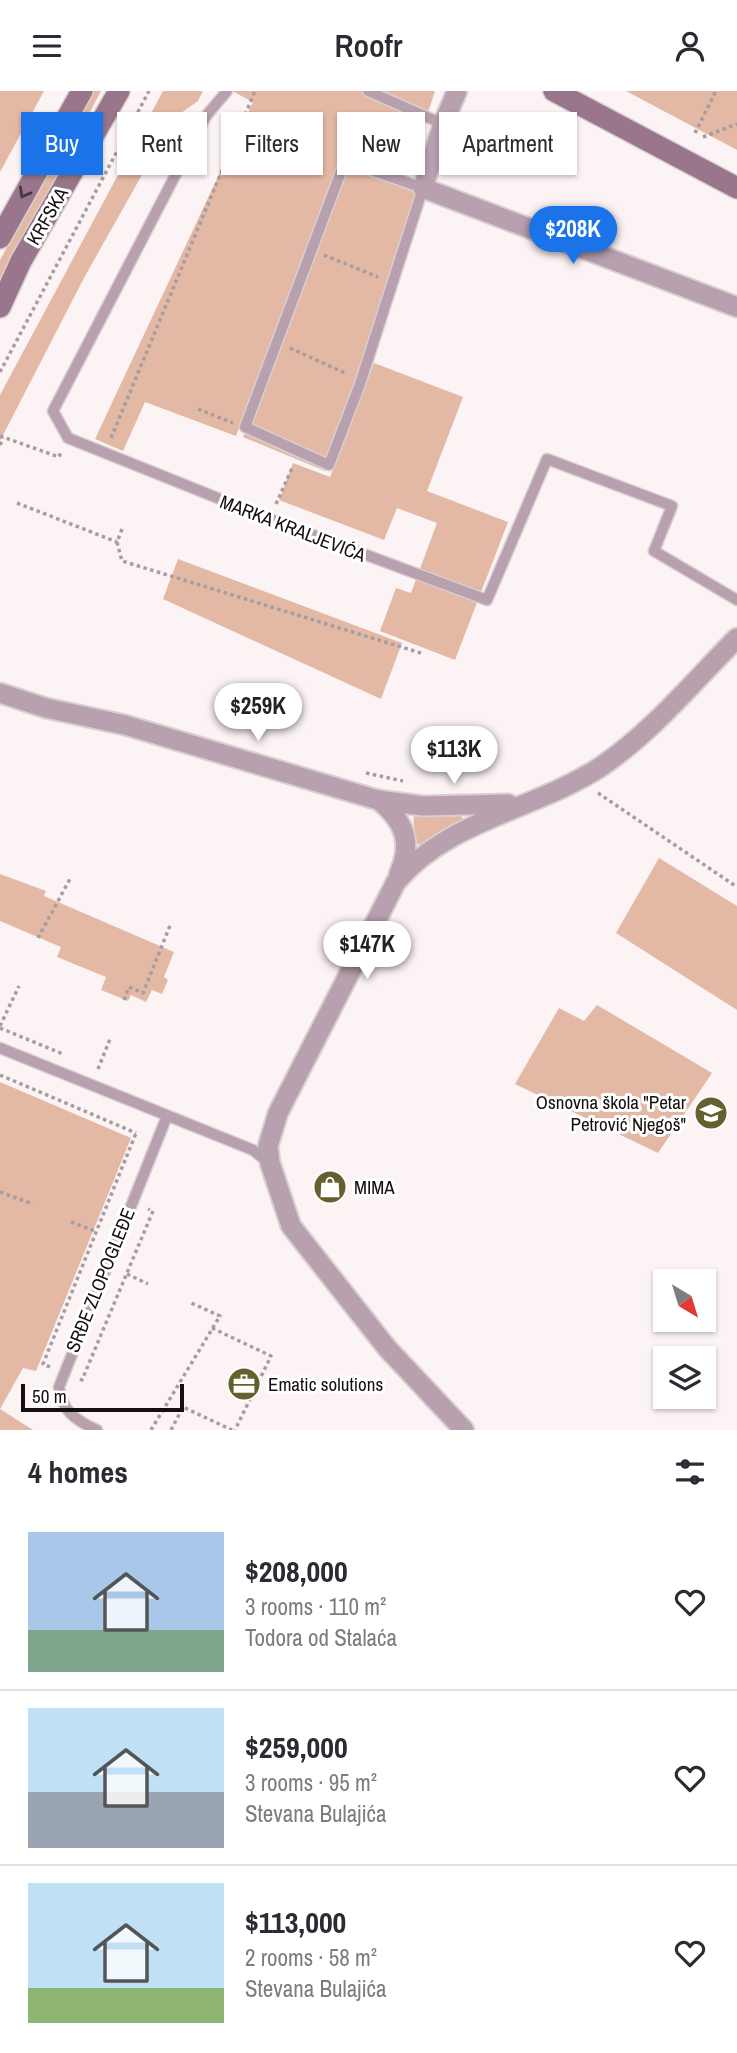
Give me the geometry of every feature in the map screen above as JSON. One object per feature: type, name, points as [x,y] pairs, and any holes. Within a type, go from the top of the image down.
[{"type":"main road","name":"KRFSKA","points":[[0,238],[82,91]]},
{"type":"main road","name":"KRFSKA","points":[[0,307],[22,261],[119,91]]},
{"type":"main road","points":[[554,91],[737,188]]},
{"type":"street","points":[[448,112],[457,91]]},
{"type":"street","points":[[439,137],[423,188],[737,307]]},
{"type":"street","points":[[396,882],[408,867],[443,842],[579,779],[602,765],[654,725],[737,638]]},
{"type":"street","points":[[0,693],[23,702]]},
{"type":"street","points":[[0,700],[23,702],[125,725],[378,800],[442,806],[529,802]]},
{"type":"street","points":[[378,800],[396,815],[407,846],[405,862],[278,1112],[268,1146],[270,1163],[280,1202],[303,1245],[387,1348],[464,1430]]},
{"type":"lane","points":[[68,438],[53,411],[206,116],[227,91]]},
{"type":"lane","points":[[368,91],[439,122]]},
{"type":"lane","points":[[345,161],[423,188],[361,380],[329,465],[245,427],[312,250],[345,161]]},
{"type":"lane","name":"MARKA KRALJEVIĆA","points":[[68,438],[270,519],[487,600],[547,459],[672,506],[654,551],[737,600]]},
{"type":"lane","points":[[0,1048],[253,1150],[270,1163]]},
{"type":"lane","name":"SRĐE ZLOPOGLEĐE","points":[[97,1430],[79,1421],[64,1406],[59,1387],[62,1372],[167,1117]]},
{"type":"path","points":[[0,373],[149,91]]},
{"type":"path","points":[[105,453],[255,91]]},
{"type":"path","points":[[695,133],[716,91]]},
{"type":"path","points":[[703,137],[737,124]]},
{"type":"path","points":[[312,250],[393,283]]},
{"type":"path","points":[[277,342],[361,380]]},
{"type":"path","points":[[198,409],[245,427]]},
{"type":"path","points":[[0,445],[2,437],[59,457],[68,438]]},
{"type":"path","points":[[270,519],[299,451]]},
{"type":"path","points":[[17,503],[117,542]]},
{"type":"path","points":[[122,529],[117,542],[122,561],[424,654]]},
{"type":"path","points":[[358,771],[410,782]]},
{"type":"path","points":[[579,779],[684,854],[737,887]]},
{"type":"path","points":[[38,938],[71,877]]},
{"type":"path","points":[[124,1000],[130,987],[143,993],[171,923]]},
{"type":"path","points":[[0,1025],[19,986]]},
{"type":"path","points":[[98,1069],[110,1039]]},
{"type":"path","points":[[0,1075],[156,1142]]},
{"type":"path","points":[[136,1133],[43,1364],[82,1380],[153,1211]]},
{"type":"path","points":[[0,1192],[33,1204]]},
{"type":"path","points":[[71,1222],[96,1232]]},
{"type":"path","points":[[127,1274],[148,1284]]},
{"type":"path","points":[[150,1430],[220,1316],[189,1302]]},
{"type":"path","points":[[171,1430],[183,1407],[233,1430],[271,1356],[212,1328]]},
{"type":"shaded area","points":[[0,91],[44,91],[33,112],[21,112],[21,133],[0,172]]},
{"type":"shaded area","points":[[93,91],[101,91],[90,112],[81,112]]},
{"type":"shaded area","points":[[163,91],[203,91],[198,101],[182,112],[152,112]]},
{"type":"shaded area","points":[[232,91],[435,91],[425,122],[425,112],[337,112],[337,171],[236,436],[145,402],[123,451],[95,439],[221,170],[221,175],[323,175],[323,112],[248,112],[253,102]]},
{"type":"shaded area","points":[[626,91],[737,91],[737,150]]},
{"type":"shaded area","points":[[47,175],[57,175],[0,283],[0,260]]},
{"type":"shaded area","points":[[118,175],[142,175],[85,276],[0,441],[0,395]]},
{"type":"shaded area","points":[[343,175],[373,175],[420,191],[360,376],[325,471],[243,437]]},
{"type":"shaded area","points":[[374,363],[463,397],[427,491],[508,522],[455,660],[380,631],[396,588],[411,593],[437,523],[397,508],[384,540],[279,500],[293,463],[330,477]]},
{"type":"shaded area","points":[[178,559],[402,643],[381,699],[163,599]]},
{"type":"shaded area","points":[[416,813],[461,816],[464,821],[419,845],[415,841]]},
{"type":"shaded area","points":[[659,858],[737,906],[737,1010],[616,933]]},
{"type":"shaded area","points":[[0,874],[46,891],[44,896],[174,952],[164,977],[168,980],[162,994],[152,990],[146,1002],[131,995],[128,1001],[101,990],[106,977],[57,957],[61,947],[0,921]]},
{"type":"shaded area","points":[[597,1005],[712,1073],[658,1153],[515,1084],[559,1008],[584,1021]]},
{"type":"shaded area","points":[[0,1082],[131,1138],[36,1371],[23,1368],[0,1409]]},
{"type":"shaded area","points":[[0,1409],[33,1430],[0,1430]]},
{"type":"place","name":"Osnovna škola \"Petar Petrović Njegoš\"","points":[[711,1113]]},
{"type":"place","name":"MIMA","points":[[330,1187]]},
{"type":"place","name":"Ematic solutions","points":[[244,1384]]}]
